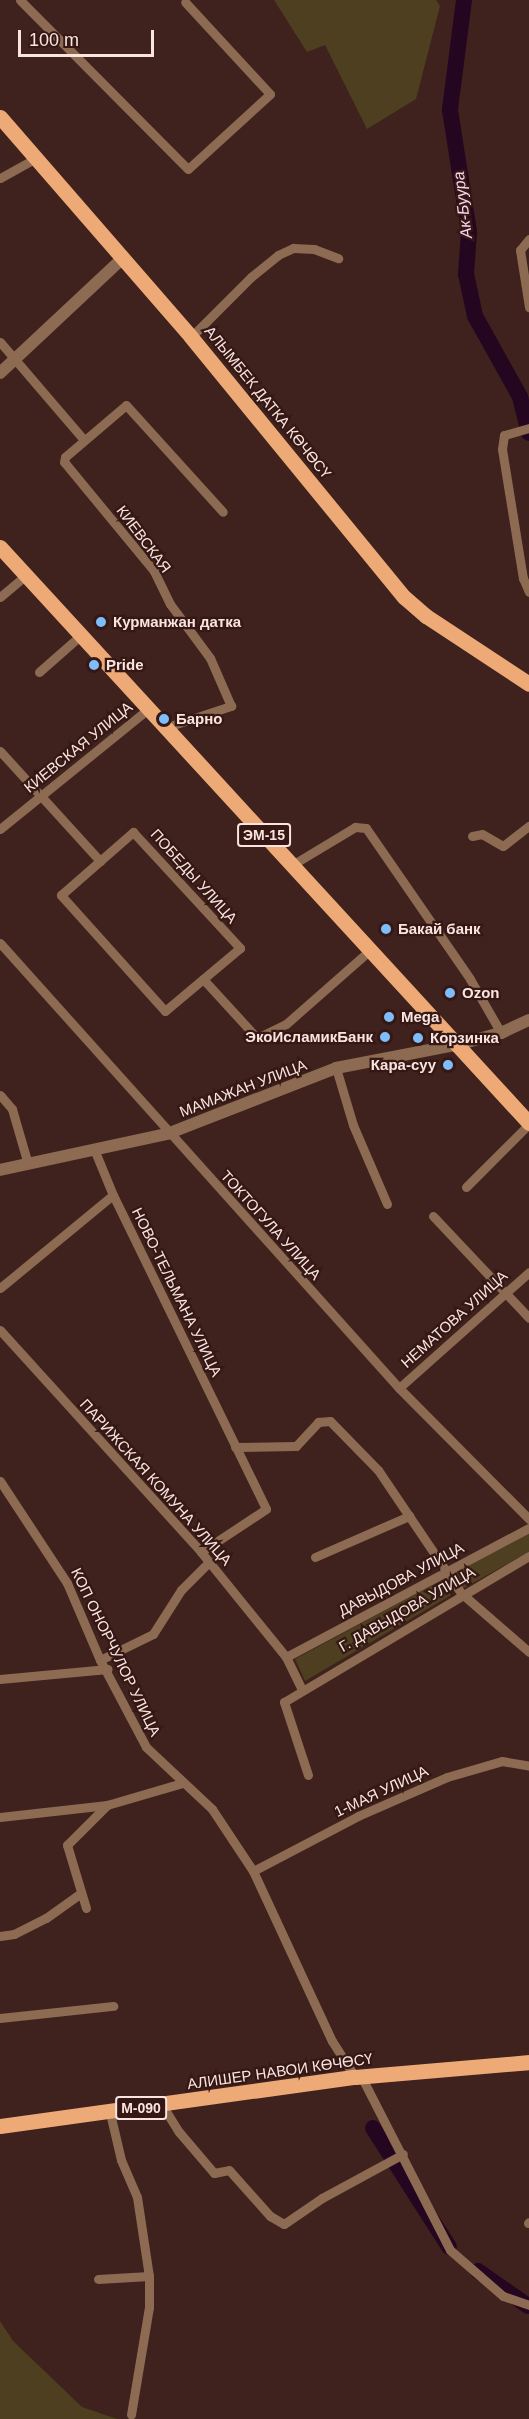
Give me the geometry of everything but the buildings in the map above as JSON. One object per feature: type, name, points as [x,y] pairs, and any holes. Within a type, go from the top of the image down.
[{"type":"main road","name":"АЛЫМБЕК ДАТКА КӨЧӨСҮ","points":[[0,117],[191,337],[404,597],[426,616],[529,684]]},
{"type":"main road","name":"ЭМ-15","points":[[0,547],[529,1124]]},
{"type":"main road","name":"АЛИШЕР НАВОИ КӨЧӨСҮ","points":[[0,2126],[110,2113],[358,2077],[529,2061]]},
{"type":"street","points":[[20,0],[188,169],[270,94],[185,2]]},
{"type":"street","points":[[0,178],[36,158]]},
{"type":"street","points":[[529,239],[520,250],[529,307]]},
{"type":"street","points":[[191,337],[250,277],[278,255],[293,248],[314,249],[338,258]]},
{"type":"street","points":[[0,373],[123,258]]},
{"type":"street","points":[[0,342],[83,439],[126,405],[222,512]]},
{"type":"street","points":[[529,428],[504,435],[502,450],[523,578],[529,592]]},
{"type":"street","name":"КИЕВСКАЯ","points":[[83,439],[65,457],[64,462],[154,571],[170,604],[210,658],[231,706],[164,728]]},
{"type":"street","points":[[0,597],[26,575]]},
{"type":"street","points":[[39,672],[80,636]]},
{"type":"street","name":"КИЕВСКАЯ УЛИЦА","points":[[0,829],[147,710]]},
{"type":"street","points":[[0,751],[100,861]]},
{"type":"street","points":[[472,836],[482,834],[503,846],[529,826]]},
{"type":"street","points":[[292,865],[355,827],[366,828],[470,979],[501,1033]]},
{"type":"street","name":"ПОБЕДЫ УЛИЦА","points":[[133,832],[240,948],[165,1011],[61,895],[100,861],[133,832]]},
{"type":"street","name":"ТОКТОГУЛА УЛИЦА","points":[[0,943],[167,1134],[399,1388],[529,1519]]},
{"type":"street","points":[[203,979],[257,1038],[286,1024],[369,951]]},
{"type":"street","name":"МАМАЖАН УЛИЦА","points":[[0,1170],[167,1134],[336,1068],[456,1045],[501,1033],[529,1020]]},
{"type":"street","points":[[336,1068],[353,1125],[387,1204]]},
{"type":"street","points":[[0,1095],[12,1109],[28,1164]]},
{"type":"street","points":[[466,1187],[529,1124]]},
{"type":"street","name":"НОВО-ТЕЛЬМАНА УЛИЦА","points":[[94,1149],[112,1195],[266,1509],[201,1552]]},
{"type":"street","points":[[0,1288],[112,1195]]},
{"type":"street","points":[[433,1216],[529,1318]]},
{"type":"street","name":"НЕМАТОВА УЛИЦА","points":[[399,1388],[529,1272]]},
{"type":"street","name":"ПАРИЖСКАЯ КОМУНА УЛИЦА","points":[[0,1330],[201,1552],[286,1657],[301,1689]]},
{"type":"street","points":[[236,1447],[296,1446],[318,1422],[330,1421],[378,1470],[461,1593],[529,1652]]},
{"type":"street","name":"КОП ОНОРЧУЛОР УЛИЦА","points":[[0,1483],[67,1583],[100,1660],[108,1670],[146,1747],[212,1809],[253,1871],[327,2032],[358,2077],[403,2154],[450,2250],[504,2296],[529,2305]]},
{"type":"street","points":[[315,1557],[409,1516]]},
{"type":"street","name":"ДАВЫДОВА УЛИЦА","points":[[286,1657],[529,1528]]},
{"type":"street","name":"Г. ДАВЫДОВА УЛИЦА","points":[[301,1689],[461,1593],[529,1556]]},
{"type":"street","points":[[100,1660],[153,1634],[181,1590],[209,1562]]},
{"type":"street","points":[[0,1679],[108,1670]]},
{"type":"street","points":[[301,1689],[284,1702],[308,1775]]},
{"type":"street","name":"1-МАЯ УЛИЦА","points":[[253,1871],[358,1816],[447,1778],[502,1761],[529,1766]]},
{"type":"street","points":[[0,1817],[107,1805],[182,1783]]},
{"type":"street","points":[[86,1908],[67,1845],[107,1805]]},
{"type":"street","points":[[0,1936],[14,1934],[46,1918],[81,1893]]},
{"type":"street","points":[[0,2018],[113,2006]]},
{"type":"street","points":[[162,2105],[179,2132],[214,2173],[229,2170],[270,2216],[284,2224],[322,2198],[403,2154]]},
{"type":"street","points":[[110,2113],[121,2160],[137,2197],[149,2276],[149,2307],[131,2415]]},
{"type":"street","points":[[98,2279],[149,2276]]},
{"type":"shaded area","points":[[274,0],[436,0],[440,6],[416,99],[367,129],[325,45],[307,52]]},
{"type":"shaded area","points":[[529,1532],[529,1552],[462,1589],[453,1572]]},
{"type":"shaded area","points":[[444,1579],[453,1594],[305,1681],[295,1659]]},
{"type":"shaded area","points":[[0,2321],[13,2341],[82,2407],[117,2419],[0,2419]]},
{"type":"waterway","name":"Ак-Буура","points":[[464,0],[450,110],[469,232],[466,274],[475,316],[520,397],[529,433]]},
{"type":"waterway","points":[[373,2128],[449,2247]]},
{"type":"waterway","points":[[478,2271],[528,2306]]},
{"type":"place","name":"Курманжан датка","points":[[101,622]]},
{"type":"place","name":"Pride","points":[[94,665]]},
{"type":"place","name":"Барно","points":[[164,719]]},
{"type":"place","name":"Бакай банк","points":[[386,929]]},
{"type":"place","name":"Ozon","points":[[450,993]]},
{"type":"place","name":"Mega","points":[[389,1017]]},
{"type":"place","name":"ЭкоИсламикБанк","points":[[385,1037]]},
{"type":"place","name":"Корзинка","points":[[418,1038]]},
{"type":"place","name":"Кара-суу","points":[[448,1065]]}]
